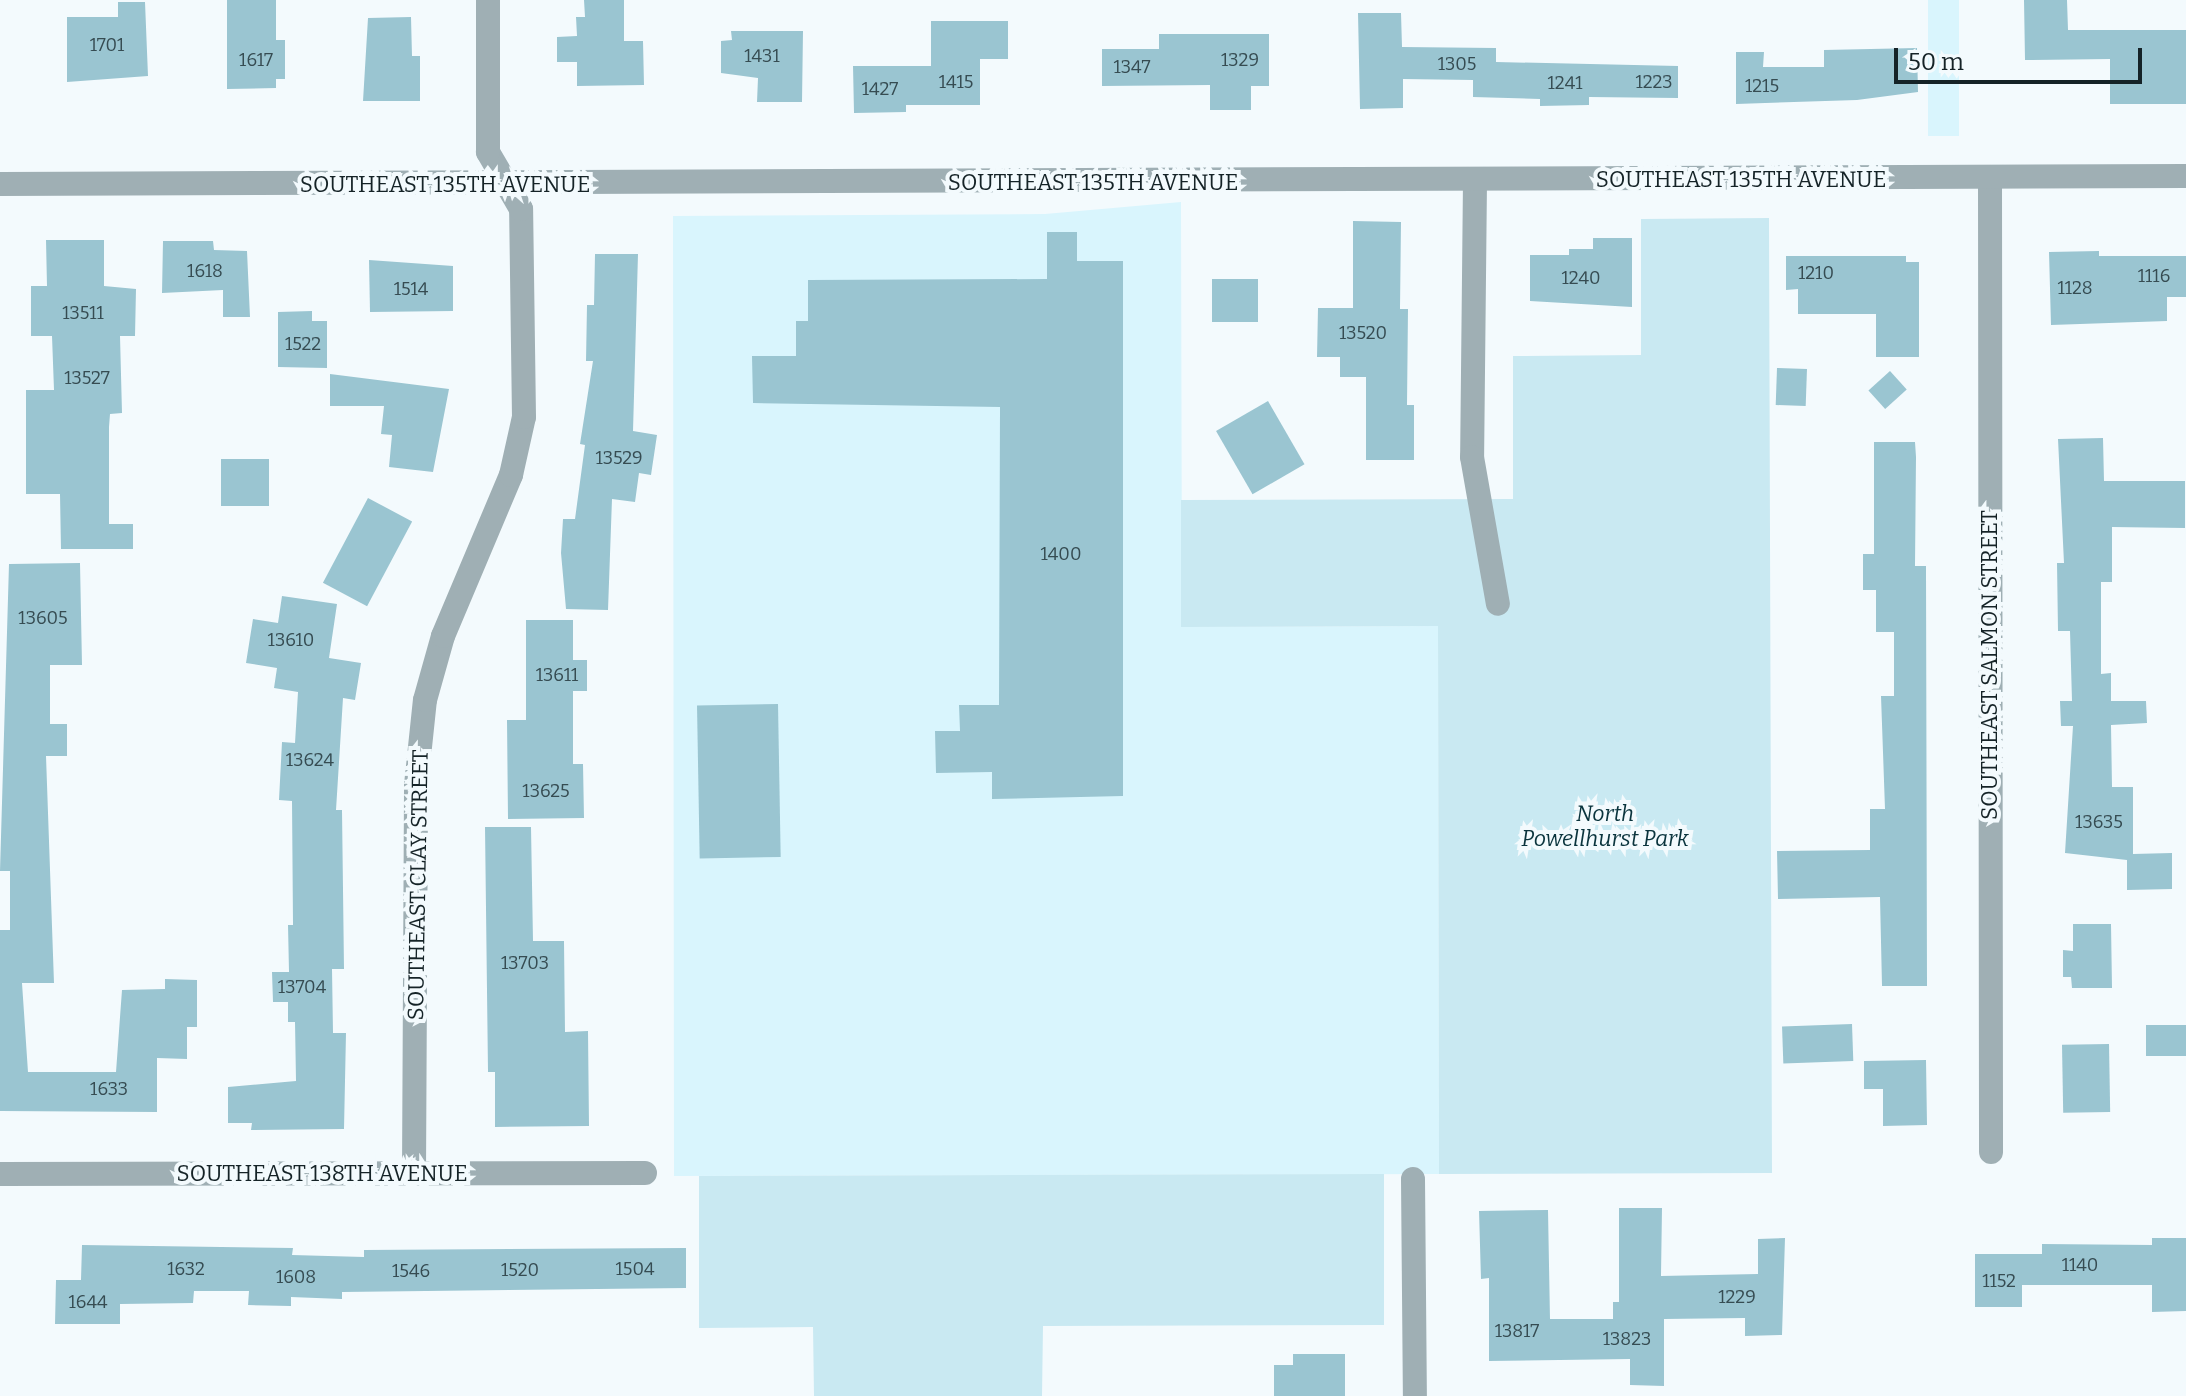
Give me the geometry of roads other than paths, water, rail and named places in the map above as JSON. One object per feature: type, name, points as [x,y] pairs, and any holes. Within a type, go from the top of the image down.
[{"type":"street","name":"SOUTHEAST CLAY STREET","points":[[414,1173],[416,785],[425,700],[443,636],[511,475],[524,417],[521,209],[488,152],[488,0]]},
{"type":"street","name":"SOUTHEAST 135TH AVENUE","points":[[0,184],[507,185],[2186,176]]},
{"type":"street","name":"SOUTHEAST SALMON STREET","points":[[1990,178],[1991,1152]]},
{"type":"street","points":[[1475,181],[1472,457],[1498,604]]},
{"type":"street","name":"SOUTHEAST 138TH AVENUE","points":[[0,1174],[645,1173]]},
{"type":"street","points":[[1413,1179],[1415,1396]]},
{"type":"park label","name":"North Powellhurst Park","points":[[1605,826]]}]
